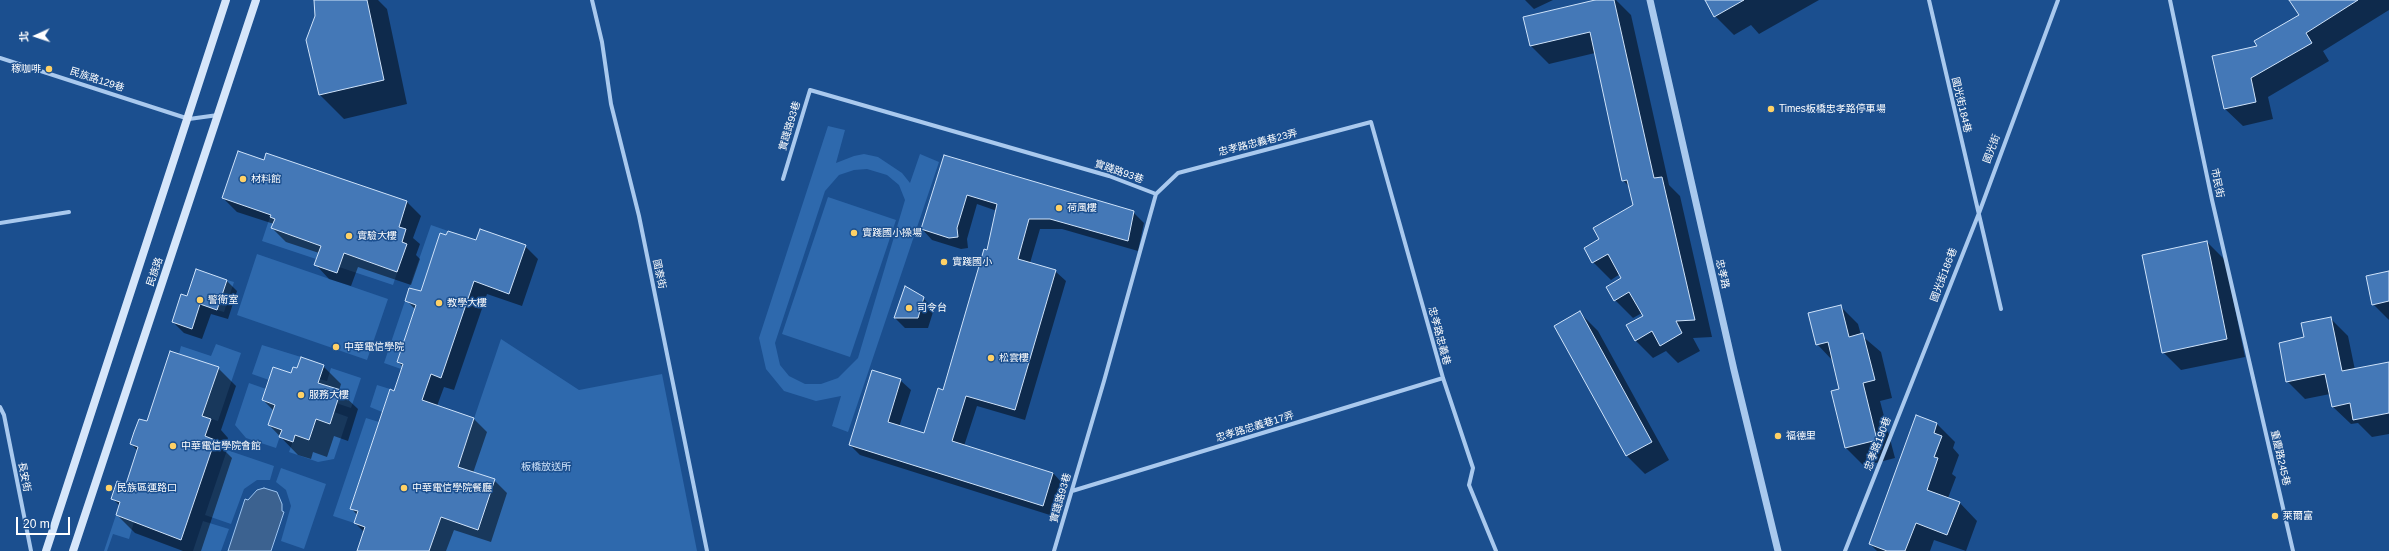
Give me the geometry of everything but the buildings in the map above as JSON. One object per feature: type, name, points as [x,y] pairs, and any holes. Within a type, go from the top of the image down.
[{"type":"main road","name":"民族路","points":[[46,551],[189,119],[226,0]]},
{"type":"main road","name":"民族路","points":[[73,551],[256,0]]},
{"type":"street","name":"國泰街","points":[[592,0],[602,42],[611,104],[639,216],[707,551]]},
{"type":"street","name":"忠孝路","points":[[1650,0],[1734,370],[1778,551]]},
{"type":"street","name":"國光街184巷","points":[[1929,0],[1979,213]]},
{"type":"street","name":"國光街","points":[[1979,213],[1993,168],[2058,0]]},
{"type":"street","name":"市民街","points":[[2170,0],[2212,200],[2251,368]]},
{"type":"street","name":"民族路129巷","points":[[0,58],[189,119]]},
{"type":"street","name":"實踐路93巷","points":[[783,179],[810,90],[1109,176],[1156,194],[1054,551]]},
{"type":"street","points":[[189,119],[218,115]]},
{"type":"street","name":"忠孝路忠義巷23弄","points":[[1156,194],[1178,173],[1246,153],[1371,122]]},
{"type":"street","name":"忠孝路忠義巷","points":[[1371,122],[1442,378],[1473,468],[1469,485],[1496,551]]},
{"type":"street","points":[[0,223],[69,212]]},
{"type":"street","points":[[1979,213],[2001,309]]},
{"type":"street","name":"國光街186巷","points":[[1926,344],[1979,213]]},
{"type":"street","name":"忠孝路190巷","points":[[1845,551],[1926,344]]},
{"type":"street","name":"重慶路245巷","points":[[2251,368],[2293,551]]},
{"type":"street","name":"忠孝路忠義巷17弄","points":[[1072,491],[1442,378]]},
{"type":"street","name":"長安街","points":[[0,407],[4,415],[31,551]]},
{"type":"green space","points":[[828,126],[845,130],[836,163],[864,154],[878,157],[902,173],[910,183],[920,154],[939,162],[848,432],[832,426],[841,396],[816,401],[784,391],[766,369],[759,338]],"holes":[[[867,169],[887,175],[899,185],[905,200],[858,358],[838,378],[821,384],[805,384],[789,376],[780,365],[775,343],[825,191],[839,175],[854,170]]]},
{"type":"green space","points":[[828,197],[896,220],[850,357],[782,334]]},
{"type":"green space","points":[[270,217],[275,219],[271,228],[321,246],[316,259],[262,241]]},
{"type":"green space","points":[[431,225],[448,231],[446,235],[440,234],[421,291],[409,288]]},
{"type":"green space","points":[[344,253],[392,270],[401,261],[393,285],[339,267]]},
{"type":"green space","points":[[257,254],[388,299],[367,360],[237,315]]},
{"type":"green space","points":[[227,280],[234,282],[224,312],[217,310]]},
{"type":"green space","points":[[405,301],[416,305],[397,362],[403,364],[401,369],[384,363]]},
{"type":"green space","name":"板橋放送所","points":[[501,339],[579,390],[662,374],[697,551],[429,551]]},
{"type":"green space","points":[[216,344],[241,353],[218,421],[202,416],[179,354],[181,346],[211,356]]},
{"type":"green space","points":[[262,345],[301,357],[297,368],[293,367],[291,373],[269,380],[252,374]]},
{"type":"green space","points":[[331,368],[361,378],[351,408],[336,403],[341,390],[318,383],[319,379],[327,381]]},
{"type":"green space","points":[[249,383],[266,389],[262,400],[275,405],[268,425],[282,430],[276,448],[246,438],[235,425]]},
{"type":"green space","points":[[377,385],[390,389],[382,412],[370,407]]},
{"type":"green space","points":[[334,412],[348,417],[334,459],[318,462],[289,452],[295,435],[309,439],[316,419]]},
{"type":"green space","points":[[366,418],[379,422],[350,508],[358,511],[354,523],[333,516]]},
{"type":"green space","points":[[227,450],[274,466],[270,480],[257,480],[244,489],[231,524],[205,515]]},
{"type":"green space","points":[[281,468],[326,484],[304,549],[281,541],[291,506],[286,490],[276,482]]},
{"type":"green space","points":[[116,515],[134,522],[129,539],[113,534],[107,551],[104,551]]},
{"type":"green space","points":[[203,521],[229,529],[221,551],[193,551]]},
{"type":"shaded area","points":[[264,488],[277,492],[282,504],[282,511],[284,512],[271,551],[228,551],[245,499],[248,500],[257,490]]},
{"type":"place","name":"稼咖啡","points":[[49,69]]},
{"type":"place","name":"Times板橋忠孝路停車場","points":[[1771,109]]},
{"type":"place","name":"材料館","points":[[243,179]]},
{"type":"place","name":"荷風樓","points":[[1059,208]]},
{"type":"place","name":"實踐國小操場","points":[[854,233]]},
{"type":"place","name":"實驗大樓","points":[[349,236]]},
{"type":"place","name":"實踐國小","points":[[944,262]]},
{"type":"place","name":"警衛室","points":[[200,300]]},
{"type":"place","name":"教學大樓","points":[[439,303]]},
{"type":"place","name":"司令台","points":[[909,308]]},
{"type":"place","name":"中華電信學院","points":[[336,347]]},
{"type":"place","name":"松雲樓","points":[[991,358]]},
{"type":"place","name":"服務大樓","points":[[301,395]]},
{"type":"place","name":"福德里","points":[[1778,436]]},
{"type":"place","name":"中華電信學院會館","points":[[173,446]]},
{"type":"place","name":"民族區運路口","points":[[109,488]]},
{"type":"place","name":"中華電信學院餐廳","points":[[404,488]]},
{"type":"place","name":"萊爾富","points":[[2275,516]]}]
